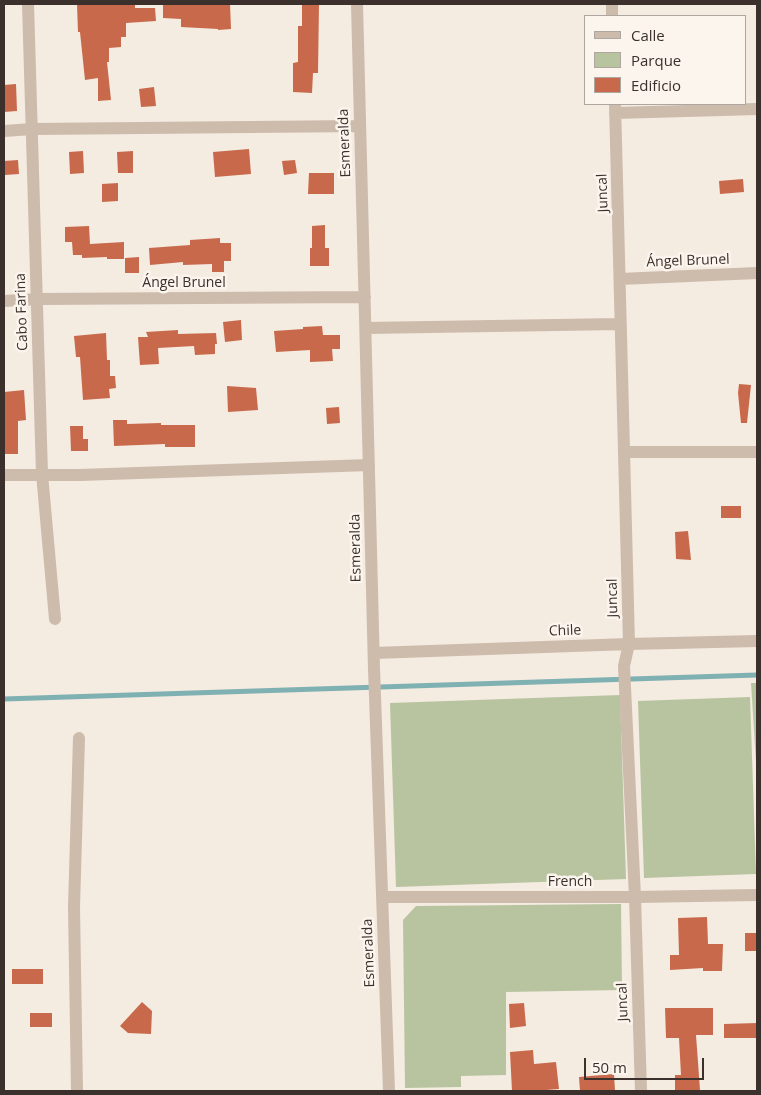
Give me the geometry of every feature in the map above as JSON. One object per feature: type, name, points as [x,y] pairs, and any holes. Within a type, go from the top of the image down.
[{"type":"street","name":"Cabo Farina","points":[[28,4],[42,474],[55,619]]},
{"type":"street","name":"Esmeralda","points":[[357,4],[374,671],[389,1091]]},
{"type":"street","points":[[615,108],[757,110]]},
{"type":"street","name":"Juncal","points":[[615,108],[629,644],[624,666],[635,897],[641,1091]]},
{"type":"street","points":[[4,131],[32,128],[360,126]]},
{"type":"street","name":"Ángel Brunel","points":[[620,279],[757,273]]},
{"type":"street","name":"Ángel Brunel","points":[[4,301],[37,299],[365,297]]},
{"type":"street","points":[[366,328],[620,324]]},
{"type":"street","points":[[625,452],[757,452]]},
{"type":"street","points":[[4,475],[369,464]]},
{"type":"street","name":"Chile","points":[[374,653],[757,641]]},
{"type":"street","points":[[77,1091],[74,907],[79,738]]},
{"type":"street","name":"French","points":[[383,897],[757,895]]},
{"type":"green space","points":[[751,683],[757,683],[757,778]]},
{"type":"green space","points":[[620,695],[626,879],[396,887],[390,703]]},
{"type":"green space","points":[[750,697],[756,874],[644,878],[638,701]]},
{"type":"green space","points":[[621,904],[622,990],[506,992],[506,1075],[461,1076],[461,1087],[405,1088],[403,920],[416,906]]},
{"type":"building","points":[[77,4],[135,4],[135,8],[155,8],[156,21],[126,23],[126,37],[121,37],[121,47],[109,48],[109,62],[107,62],[111,100],[98,101],[98,78],[85,80],[80,32],[78,32]]},
{"type":"building","points":[[163,4],[230,4],[231,29],[218,30],[181,27],[181,19],[163,18]]},
{"type":"building","points":[[302,4],[319,4],[318,73],[313,73],[312,93],[293,92],[293,63],[298,62],[298,26],[302,26]]},
{"type":"building","points":[[16,84],[17,111],[4,112],[4,85]]},
{"type":"building","points":[[154,87],[156,106],[141,107],[139,89]]},
{"type":"building","points":[[249,149],[251,174],[215,177],[213,152]]},
{"type":"building","points":[[83,151],[84,173],[70,174],[69,152]]},
{"type":"building","points":[[133,151],[133,173],[118,173],[117,152]]},
{"type":"building","points":[[18,160],[19,174],[5,175],[4,161]]},
{"type":"building","points":[[295,160],[297,173],[284,175],[282,161]]},
{"type":"building","points":[[309,173],[334,173],[334,194],[308,194]]},
{"type":"building","points":[[743,179],[744,192],[720,194],[719,181]]},
{"type":"building","points":[[118,183],[118,201],[102,202],[102,184]]},
{"type":"building","points":[[325,225],[325,248],[329,248],[329,266],[310,266],[312,226]]},
{"type":"building","points":[[89,226],[90,244],[124,242],[124,259],[107,259],[107,257],[82,258],[82,255],[73,255],[72,242],[65,242],[65,227]]},
{"type":"building","points":[[220,238],[220,243],[231,243],[231,261],[224,261],[224,272],[212,272],[212,264],[183,265],[183,262],[150,265],[149,248],[190,245],[190,240]]},
{"type":"building","points":[[139,257],[139,273],[125,273],[125,258]]},
{"type":"building","points":[[241,320],[242,340],[225,342],[223,322]]},
{"type":"building","points":[[322,326],[323,335],[340,335],[340,349],[332,349],[333,361],[310,362],[310,350],[276,352],[274,331]]},
{"type":"building","points":[[178,330],[178,334],[216,333],[217,344],[215,344],[215,354],[195,355],[194,346],[158,348],[159,364],[140,365],[138,337],[148,337],[146,332]]},
{"type":"building","points":[[106,333],[107,360],[110,360],[110,376],[115,376],[116,388],[109,389],[110,398],[83,400],[80,357],[76,357],[74,336]]},
{"type":"building","points":[[739,384],[751,385],[747,423],[741,423]]},
{"type":"building","points":[[227,386],[256,388],[258,410],[228,412]]},
{"type":"building","points":[[24,390],[26,420],[18,421],[18,454],[4,454],[4,392]]},
{"type":"building","points":[[339,407],[340,423],[327,424],[326,408]]},
{"type":"building","points":[[113,420],[127,420],[127,424],[195,425],[195,447],[165,447],[165,444],[114,446]]},
{"type":"building","points":[[70,426],[83,426],[83,439],[88,439],[88,451],[71,451]]},
{"type":"building","points":[[721,506],[741,506],[741,518],[721,518]]},
{"type":"building","points":[[688,531],[691,560],[676,559],[675,532]]},
{"type":"building","points":[[707,917],[708,944],[723,944],[722,971],[703,971],[703,968],[670,970],[670,955],[679,955],[678,918]]},
{"type":"building","points":[[745,933],[757,933],[757,951],[745,951]]},
{"type":"building","points":[[12,969],[43,969],[43,984],[12,984]]},
{"type":"building","points":[[142,1002],[152,1011],[151,1034],[128,1033],[120,1026]]},
{"type":"building","points":[[524,1003],[526,1026],[510,1028],[509,1004]]},
{"type":"building","points":[[665,1008],[713,1008],[713,1035],[696,1035],[700,1090],[675,1091],[675,1075],[681,1075],[679,1038],[666,1038]]},
{"type":"building","points":[[30,1013],[52,1013],[52,1027],[30,1027]]},
{"type":"building","points":[[757,1023],[757,1038],[724,1038],[724,1024]]},
{"type":"building","points":[[533,1050],[534,1064],[556,1062],[559,1089],[512,1091],[510,1052]]},
{"type":"building","points":[[614,1074],[615,1091],[580,1091],[579,1077]]},
{"type":"waterway","points":[[4,699],[757,675]]}]
